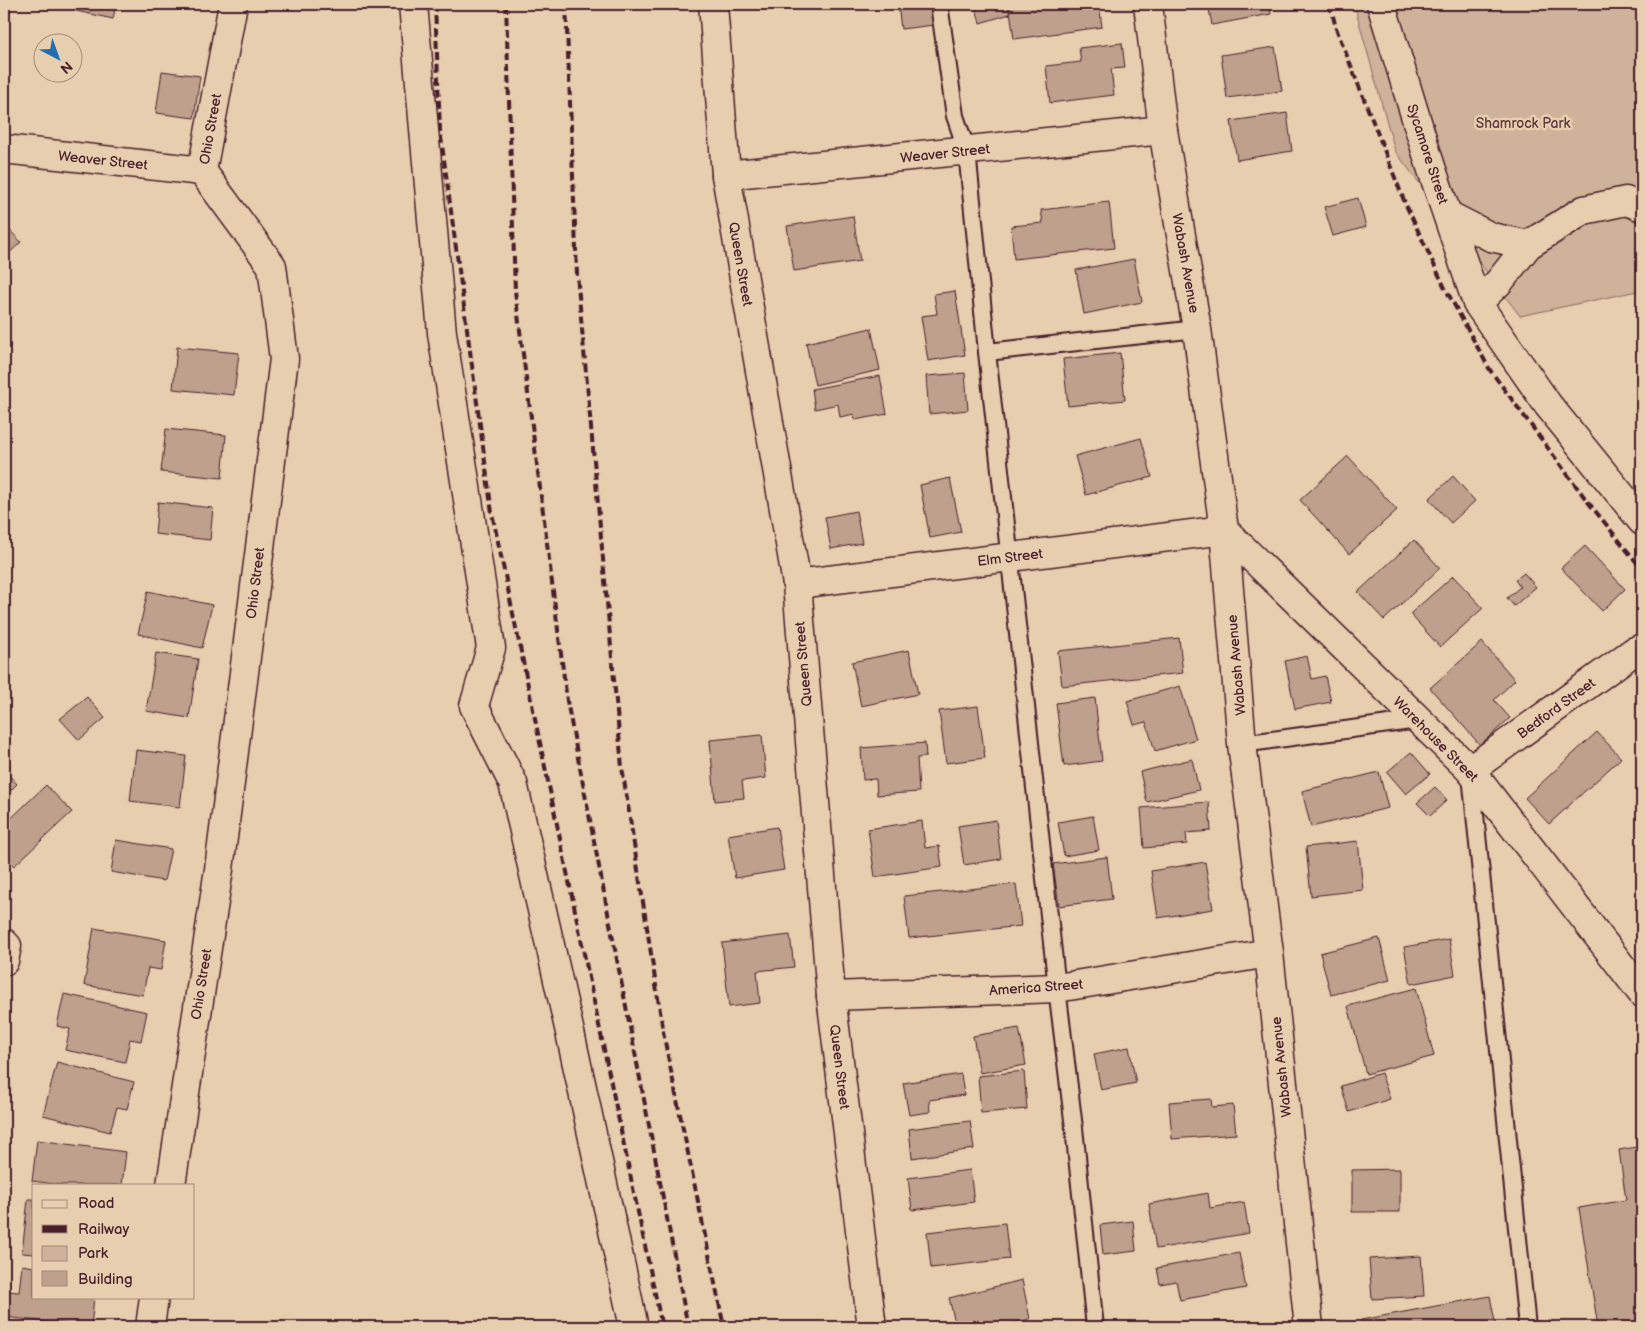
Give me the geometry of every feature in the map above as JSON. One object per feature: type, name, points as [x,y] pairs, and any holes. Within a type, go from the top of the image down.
[{"type":"street","name":"Ohio Street","points":[[171,1184],[218,869],[284,359],[272,266],[202,171],[233,4]]},
{"type":"street","points":[[413,4],[442,333],[491,648],[474,706],[513,783],[634,1327]]},
{"type":"street","name":"Queen Street","points":[[713,4],[726,175],[796,584],[831,996],[872,1327]]},
{"type":"street","name":"Wabash Avenue","points":[[1148,4],[1163,130],[1197,329],[1224,530],[1242,744],[1269,954],[1309,1327]]},
{"type":"street","name":"Sycamore Street","points":[[1382,4],[1430,164],[1477,303],[1548,404],[1642,521]]},
{"type":"street","name":"Weaver Street","points":[[726,175],[1163,130]]},
{"type":"street","name":"Weaver Street","points":[[4,149],[202,171]]},
{"type":"street","points":[[1477,303],[1499,282],[1528,245],[1584,210],[1626,201],[1642,207]]},
{"type":"street","points":[[1448,215],[1491,237],[1528,245]]},
{"type":"street","name":"Elm Street","points":[[796,584],[1224,530]]},
{"type":"street","name":"Warehouse Street","points":[[1224,530],[1470,770],[1642,993]]},
{"type":"street","name":"Bedford Street","points":[[1470,770],[1633,652],[1642,648]]},
{"type":"street","name":"America Street","points":[[831,996],[1057,988],[1269,954]]},
{"type":"street","points":[[150,1327],[154,1298]]},
{"type":"lane","points":[[939,4],[955,116],[967,151],[1009,558],[1095,1327]]},
{"type":"lane","points":[[987,352],[1197,329]]},
{"type":"lane","points":[[1242,744],[1418,720]]},
{"type":"lane","points":[[1470,770],[1527,1327]]},
{"type":"green space","name":"Shamrock Park","points":[[1354,4],[1642,4],[1642,290],[1520,316],[1395,151]]},
{"type":"building","points":[[78,4],[116,4],[113,19],[76,11]]},
{"type":"building","points":[[898,4],[931,4],[934,25],[901,29]]},
{"type":"building","points":[[975,4],[1007,4],[1010,14],[980,23]]},
{"type":"building","points":[[1009,4],[1064,4],[1065,8],[1099,4],[1102,27],[1014,39]]},
{"type":"building","points":[[1208,4],[1269,4],[1271,14],[1212,25]]},
{"type":"building","points":[[1122,43],[1125,68],[1111,69],[1114,95],[1050,103],[1046,66],[1081,62],[1079,48]]},
{"type":"building","points":[[1275,47],[1282,91],[1227,98],[1221,55]]},
{"type":"building","points":[[162,71],[200,76],[194,118],[156,113]]},
{"type":"building","points":[[1287,113],[1292,151],[1237,160],[1231,121]]},
{"type":"building","points":[[1358,198],[1366,227],[1333,236],[1324,207]]},
{"type":"building","points":[[1109,202],[1114,248],[1014,259],[1011,226],[1043,223],[1041,210]]},
{"type":"building","points":[[853,216],[860,261],[794,271],[787,226]]},
{"type":"building","points":[[4,224],[21,242],[4,258]]},
{"type":"building","points":[[1134,259],[1142,302],[1084,314],[1076,270]]},
{"type":"building","points":[[955,291],[965,355],[928,361],[921,316],[937,314],[934,294]]},
{"type":"building","points":[[871,328],[880,370],[815,385],[806,343]]},
{"type":"building","points":[[177,347],[239,353],[234,395],[173,389]]},
{"type":"building","points":[[1120,353],[1125,400],[1068,406],[1063,359]]},
{"type":"building","points":[[965,373],[968,410],[929,414],[926,376]]},
{"type":"building","points":[[880,376],[887,414],[855,420],[854,414],[840,417],[838,404],[815,409],[812,389]]},
{"type":"building","points":[[166,429],[226,435],[222,478],[161,472]]},
{"type":"building","points":[[1141,438],[1152,477],[1086,495],[1075,456]]},
{"type":"building","points":[[1348,456],[1397,510],[1349,554],[1300,500]]},
{"type":"building","points":[[1453,476],[1475,501],[1451,523],[1429,499]]},
{"type":"building","points":[[950,478],[961,532],[930,538],[920,485]]},
{"type":"building","points":[[158,502],[213,508],[210,540],[155,534]]},
{"type":"building","points":[[856,511],[862,543],[831,549],[825,517]]},
{"type":"building","points":[[1414,540],[1440,568],[1384,620],[1358,592]]},
{"type":"building","points":[[1585,546],[1625,589],[1602,611],[1561,568]]},
{"type":"building","points":[[1524,573],[1536,587],[1514,606],[1507,598],[1520,587],[1515,580]]},
{"type":"building","points":[[1453,576],[1483,608],[1440,647],[1410,614]]},
{"type":"building","points":[[148,591],[212,605],[202,648],[138,634]]},
{"type":"building","points":[[1179,638],[1183,673],[1062,686],[1058,651]]},
{"type":"building","points":[[1482,642],[1515,680],[1494,700],[1510,718],[1480,745],[1430,688]]},
{"type":"building","points":[[909,650],[918,694],[861,706],[852,662]]},
{"type":"building","points":[[156,653],[198,659],[189,718],[146,711]]},
{"type":"building","points":[[1307,656],[1312,679],[1325,676],[1331,702],[1295,709],[1285,661]]},
{"type":"building","points":[[1180,686],[1196,739],[1155,751],[1146,722],[1134,725],[1127,701]]},
{"type":"building","points":[[87,697],[105,718],[79,740],[60,719]]},
{"type":"building","points":[[1095,698],[1102,761],[1064,766],[1056,703]]},
{"type":"building","points":[[978,706],[985,758],[946,763],[939,711]]},
{"type":"building","points":[[1597,732],[1621,758],[1549,824],[1525,798]]},
{"type":"building","points":[[762,735],[766,778],[742,781],[744,798],[715,801],[710,740]]},
{"type":"building","points":[[925,743],[926,757],[917,758],[919,792],[877,795],[876,779],[863,780],[861,748]]},
{"type":"building","points":[[136,750],[186,756],[180,807],[130,801]]},
{"type":"building","points":[[1411,752],[1430,774],[1406,794],[1387,772]]},
{"type":"building","points":[[1192,759],[1199,790],[1147,802],[1140,772]]},
{"type":"building","points":[[4,770],[17,784],[4,797]]},
{"type":"building","points":[[1379,772],[1388,808],[1311,827],[1302,791]]},
{"type":"building","points":[[46,785],[72,812],[14,866],[4,856],[4,825]]},
{"type":"building","points":[[1435,787],[1447,800],[1430,816],[1417,803]]},
{"type":"building","points":[[1209,802],[1211,831],[1186,833],[1187,844],[1144,848],[1141,808]]},
{"type":"building","points":[[1093,816],[1099,850],[1064,856],[1058,822]]},
{"type":"building","points":[[996,820],[1001,859],[964,865],[958,826]]},
{"type":"building","points":[[922,821],[925,848],[939,846],[942,867],[875,877],[868,829]]},
{"type":"building","points":[[777,827],[784,870],[735,878],[728,835]]},
{"type":"building","points":[[116,840],[171,849],[164,881],[111,872]]},
{"type":"building","points":[[1358,841],[1363,890],[1311,896],[1306,847]]},
{"type":"building","points":[[1107,857],[1112,899],[1059,906],[1053,864]]},
{"type":"building","points":[[1205,862],[1213,909],[1158,918],[1151,871]]},
{"type":"building","points":[[1016,884],[1021,926],[909,938],[904,896]]},
{"type":"building","points":[[94,928],[166,940],[161,970],[148,968],[143,995],[84,985]]},
{"type":"building","points":[[790,935],[794,967],[757,971],[760,1003],[729,1007],[722,943]]},
{"type":"building","points":[[1379,938],[1390,980],[1331,995],[1320,953]]},
{"type":"building","points":[[1449,939],[1455,975],[1411,984],[1404,947]]},
{"type":"building","points":[[1416,988],[1434,1056],[1366,1074],[1348,1006]]},
{"type":"building","points":[[64,994],[147,1012],[141,1041],[130,1039],[125,1062],[65,1050],[70,1029],[57,1026]]},
{"type":"building","points":[[1019,1028],[1026,1065],[980,1073],[973,1036]]},
{"type":"building","points":[[1129,1047],[1136,1083],[1101,1090],[1094,1054]]},
{"type":"building","points":[[57,1062],[134,1082],[127,1109],[117,1107],[110,1132],[43,1115]]},
{"type":"building","points":[[1024,1071],[1027,1109],[981,1113],[978,1076]]},
{"type":"building","points":[[1381,1073],[1390,1099],[1349,1112],[1341,1086]]},
{"type":"building","points":[[961,1074],[964,1095],[929,1100],[930,1112],[909,1115],[903,1083]]},
{"type":"building","points":[[1211,1099],[1212,1107],[1233,1105],[1236,1134],[1172,1139],[1169,1102]]},
{"type":"building","points":[[970,1121],[974,1149],[912,1158],[909,1129]]},
{"type":"building","points":[[37,1140],[126,1152],[122,1184],[54,1184],[32,1181]]},
{"type":"building","points":[[1642,1146],[1642,1327],[1598,1327],[1579,1208],[1626,1200],[1619,1150]]},
{"type":"building","points":[[1400,1169],[1400,1212],[1352,1212],[1352,1170]]},
{"type":"building","points":[[970,1170],[974,1202],[912,1210],[908,1178]]},
{"type":"building","points":[[1208,1193],[1210,1208],[1244,1202],[1249,1233],[1156,1249],[1149,1204]]},
{"type":"building","points":[[28,1199],[32,1199],[32,1254],[22,1253]]},
{"type":"building","points":[[1133,1221],[1136,1251],[1103,1255],[1100,1225]]},
{"type":"building","points":[[1005,1223],[1009,1259],[931,1268],[927,1232]]},
{"type":"building","points":[[1239,1253],[1246,1288],[1180,1300],[1176,1281],[1160,1284],[1157,1268]]},
{"type":"building","points":[[1421,1256],[1424,1296],[1372,1299],[1369,1259]]},
{"type":"building","points":[[22,1265],[32,1267],[32,1298],[94,1298],[91,1327],[4,1317],[7,1291],[19,1292]]},
{"type":"building","points":[[1022,1280],[1030,1319],[995,1327],[956,1327],[949,1298]]},
{"type":"building","points":[[1490,1296],[1496,1327],[1362,1327],[1361,1320]]},
{"type":"railway","points":[[435,4],[440,130],[492,513],[662,1327]]},
{"type":"railway","points":[[506,4],[515,291],[567,701],[688,1327]]},
{"type":"railway","points":[[566,4],[577,274],[622,767],[664,1037],[724,1327]]},
{"type":"railway","points":[[1330,4],[1336,28],[1405,203],[1445,288],[1490,370],[1588,502],[1642,569]]}]
